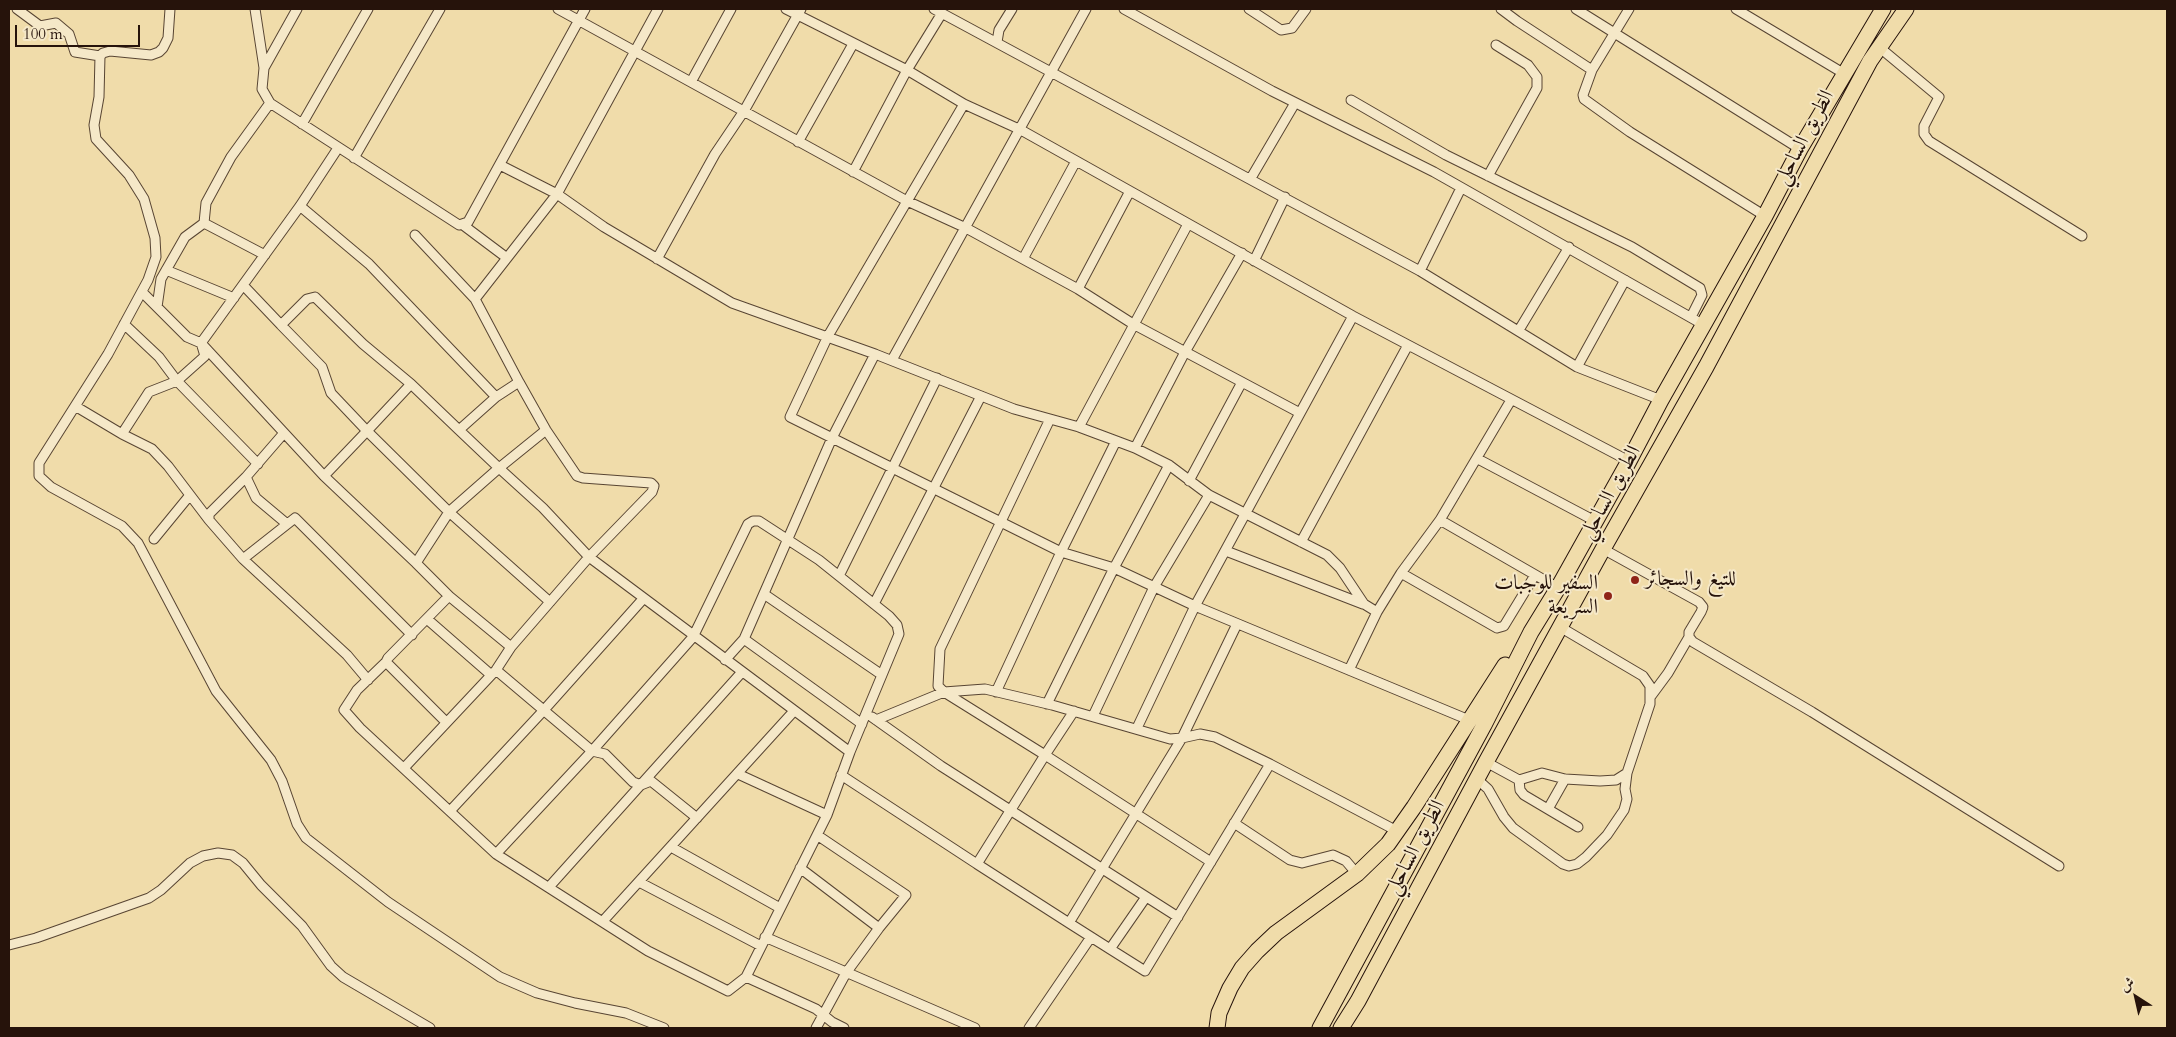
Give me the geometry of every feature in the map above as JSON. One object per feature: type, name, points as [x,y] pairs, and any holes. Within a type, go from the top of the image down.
[{"type":"highway","name":"الطريق الساحلي","points":[[1320,1028],[1359,960],[1484,725],[1531,632],[1558,588],[1629,461],[1661,400],[1697,321],[1765,216],[1800,149],[1883,9]]},
{"type":"highway","name":"الطريق الساحلي","points":[[1341,1028],[1358,1001],[1477,778],[1603,549],[1706,367],[1879,47],[1906,9]]},
{"type":"highway","points":[[1217,1028],[1219,1014],[1230,988],[1242,968],[1257,951],[1276,933],[1357,874],[1388,844],[1503,668],[1531,632]]},
{"type":"highway","name":"الطريق الساحلي","points":[[1351,1028],[1358,1001]]},
{"type":"street","points":[[17,9],[40,26],[56,23],[69,34],[75,52],[100,56],[110,51],[151,55],[159,52],[167,44],[170,9]]},
{"type":"street","points":[[255,9],[264,68],[262,89],[270,103],[459,225],[463,225],[507,258]]},
{"type":"street","points":[[264,68],[297,9]]},
{"type":"street","points":[[302,124],[368,9]]},
{"type":"street","points":[[354,158],[440,9]]},
{"type":"street","points":[[558,9],[853,172],[907,201],[966,228],[1078,289],[1133,324],[1300,412]]},
{"type":"street","points":[[463,225],[468,222],[585,9]]},
{"type":"street","points":[[475,299],[557,194],[658,9]]},
{"type":"street","points":[[691,82],[731,9]]},
{"type":"street","points":[[786,9],[800,12],[853,44],[907,70],[964,104],[1021,130],[1353,316],[1629,461]]},
{"type":"street","points":[[997,42],[999,30],[1012,9]]},
{"type":"street","points":[[892,360],[1021,130],[1050,71],[1086,9]]},
{"type":"street","points":[[1124,9],[1295,103],[1462,188],[1697,321],[1702,295],[1700,288],[1632,247],[1446,155],[1350,100]]},
{"type":"street","points":[[1249,9],[1281,30],[1292,28],[1306,9]]},
{"type":"street","points":[[1501,9],[1517,22],[1592,70]]},
{"type":"street","points":[[1576,9],[1800,149]]},
{"type":"street","points":[[1629,9],[1592,70],[1583,95],[1588,102],[1630,132],[1765,216]]},
{"type":"street","points":[[1736,9],[1843,74]]},
{"type":"street","points":[[853,172],[938,11],[1251,178],[1420,271],[1576,366],[1661,400]]},
{"type":"street","points":[[657,259],[715,154],[744,111],[800,12]]},
{"type":"street","points":[[798,142],[853,44]]},
{"type":"street","points":[[1488,176],[1538,88],[1537,77],[1528,65],[1496,45]]},
{"type":"street","points":[[1879,47],[1937,93],[1939,97],[1924,126],[1924,134],[1929,141],[2082,236]]},
{"type":"street","points":[[100,56],[99,97],[94,125],[96,140],[129,175],[144,199],[157,249],[154,265],[142,292],[40,463],[39,476],[51,487],[122,526],[138,543],[216,691],[271,760],[282,781],[298,824],[306,838],[388,902],[500,977],[536,993],[626,1013],[664,1028]]},
{"type":"street","points":[[157,307],[161,279],[185,237],[204,223],[206,203],[231,157],[270,103]]},
{"type":"street","points":[[1251,178],[1295,103]]},
{"type":"street","points":[[964,104],[828,336],[790,417],[1061,552],[1114,568],[1237,624],[1469,720]]},
{"type":"street","points":[[201,343],[300,206],[338,148]]},
{"type":"street","points":[[1023,259],[1076,161]]},
{"type":"street","points":[[500,165],[557,194],[604,227],[732,303],[892,360],[1014,409],[1079,427],[1135,448],[1169,466],[1209,495],[1327,555],[1340,568],[1364,604]]},
{"type":"street","points":[[1420,271],[1462,188]]},
{"type":"street","points":[[1078,289],[1130,191]]},
{"type":"street","points":[[1254,261],[1285,197]]},
{"type":"street","points":[[300,206],[369,264],[496,397]]},
{"type":"street","points":[[204,223],[265,255]]},
{"type":"street","points":[[1079,427],[1188,224]]},
{"type":"street","points":[[404,768],[493,672],[511,647],[589,557],[652,492],[654,486],[651,483],[577,476],[546,430],[475,299],[414,234]]},
{"type":"street","points":[[1519,330],[1569,247]]},
{"type":"street","points":[[1135,448],[1185,352],[1242,254]]},
{"type":"street","points":[[166,270],[234,298]]},
{"type":"street","points":[[1576,366],[1625,280]]},
{"type":"street","points":[[243,285],[322,367],[331,392],[367,431],[449,512],[550,602]]},
{"type":"street","points":[[142,292],[186,337],[201,343],[324,476],[449,596],[511,647]]},
{"type":"street","points":[[281,325],[307,299],[315,297],[363,344],[411,384],[543,508],[589,557],[693,637],[850,752]]},
{"type":"street","points":[[1137,728],[1195,606],[1353,316]]},
{"type":"street","points":[[124,324],[159,357],[178,381],[258,464]]},
{"type":"street","points":[[122,434],[149,392],[178,381],[205,356],[201,343]]},
{"type":"street","points":[[1301,542],[1408,345]]},
{"type":"street","points":[[725,660],[744,639],[832,438],[875,354]]},
{"type":"street","points":[[839,576],[937,378]]},
{"type":"street","points":[[459,430],[496,397],[519,382]]},
{"type":"street","points":[[1189,480],[1242,382]]},
{"type":"street","points":[[324,476],[411,384]]},
{"type":"street","points":[[874,604],[981,396]]},
{"type":"street","points":[[1349,670],[1378,612],[1401,573],[1440,520],[1478,459],[1511,400]]},
{"type":"street","points":[[75,406],[122,434],[152,449],[243,559],[347,655],[368,680]]},
{"type":"street","points":[[1050,419],[1002,523],[940,649],[938,686],[944,692],[1210,862]]},
{"type":"street","points":[[416,563],[449,512],[546,430]]},
{"type":"street","points":[[209,520],[209,514],[246,477],[284,434]]},
{"type":"street","points":[[996,692],[1061,552],[1116,441]]},
{"type":"street","points":[[1478,459],[1595,521]]},
{"type":"street","points":[[1047,704],[1114,568],[1169,466]]},
{"type":"street","points":[[246,477],[256,498],[287,524]]},
{"type":"street","points":[[154,539],[190,495]]},
{"type":"street","points":[[1093,716],[1154,587],[1209,495]]},
{"type":"street","points":[[243,559],[295,518],[412,635]]},
{"type":"street","points":[[1440,520],[1558,588]]},
{"type":"street","points":[[449,596],[357,690],[344,710],[496,854],[648,951],[728,991],[746,977],[827,815],[850,752],[900,629],[889,616],[819,560],[759,521],[752,521],[748,524],[693,637],[592,751],[496,854]]},
{"type":"street","points":[[1603,549],[1699,602],[1703,607],[1702,612],[1689,632],[1689,637],[1664,680],[1651,696]]},
{"type":"street","points":[[1226,551],[1364,604],[1378,612]]},
{"type":"street","points":[[1401,573],[1497,628],[1504,626],[1535,575]]},
{"type":"street","points":[[764,594],[882,675]]},
{"type":"street","points":[[450,811],[544,710],[643,599]]},
{"type":"street","points":[[427,618],[493,672],[544,710],[592,751],[605,754],[633,782],[642,785],[651,781],[697,818]]},
{"type":"street","points":[[1070,923],[1182,738],[1237,624]]},
{"type":"street","points":[[1477,778],[1488,789],[1504,817],[1513,828],[1563,864],[1569,866],[1577,864],[1586,858],[1607,834],[1624,810],[1627,799],[1625,788],[1627,773],[1650,704],[1650,686],[1643,676],[1560,627]]},
{"type":"street","points":[[1689,637],[1693,642],[1812,712],[2059,866]]},
{"type":"street","points":[[744,639],[862,724]]},
{"type":"street","points":[[386,662],[446,722]]},
{"type":"street","points":[[549,887],[742,672]]},
{"type":"street","points":[[876,720],[944,692],[985,690],[1093,716],[1170,739],[1200,734],[1215,737],[1397,830]]},
{"type":"street","points":[[603,922],[794,711]]},
{"type":"street","points":[[977,864],[1009,810],[1074,711]]},
{"type":"street","points":[[866,713],[941,766],[1178,917]]},
{"type":"street","points":[[1486,762],[1519,780],[1542,773],[1565,779],[1616,780],[1627,773]]},
{"type":"street","points":[[841,775],[1145,971],[1270,764]]},
{"type":"street","points":[[738,774],[827,815]]},
{"type":"street","points":[[1548,809],[1565,779]]},
{"type":"street","points":[[1519,780],[1520,790],[1524,795],[1578,827]]},
{"type":"street","points":[[1234,823],[1290,860],[1302,863],[1333,855],[1346,861],[1357,874]]},
{"type":"street","points":[[816,1028],[846,973],[906,895],[817,835]]},
{"type":"street","points":[[671,847],[780,908]]},
{"type":"street","points":[[9,945],[36,938],[148,898],[161,890],[190,863],[203,856],[218,853],[232,855],[243,863],[261,885],[302,926],[331,966],[343,977],[430,1028]]},
{"type":"street","points":[[800,868],[879,928]]},
{"type":"street","points":[[639,882],[761,946]]},
{"type":"street","points":[[1110,949],[1146,897]]},
{"type":"street","points":[[765,937],[975,1028]]},
{"type":"street","points":[[1029,1028],[1091,937]]},
{"type":"street","points":[[746,977],[816,1010],[844,1028]]},
{"type":"place","name":"للتيغ والسجائر","points":[[1635,580]]},
{"type":"place","name":"السفير للوجبات السريعة","points":[[1608,596]]}]
